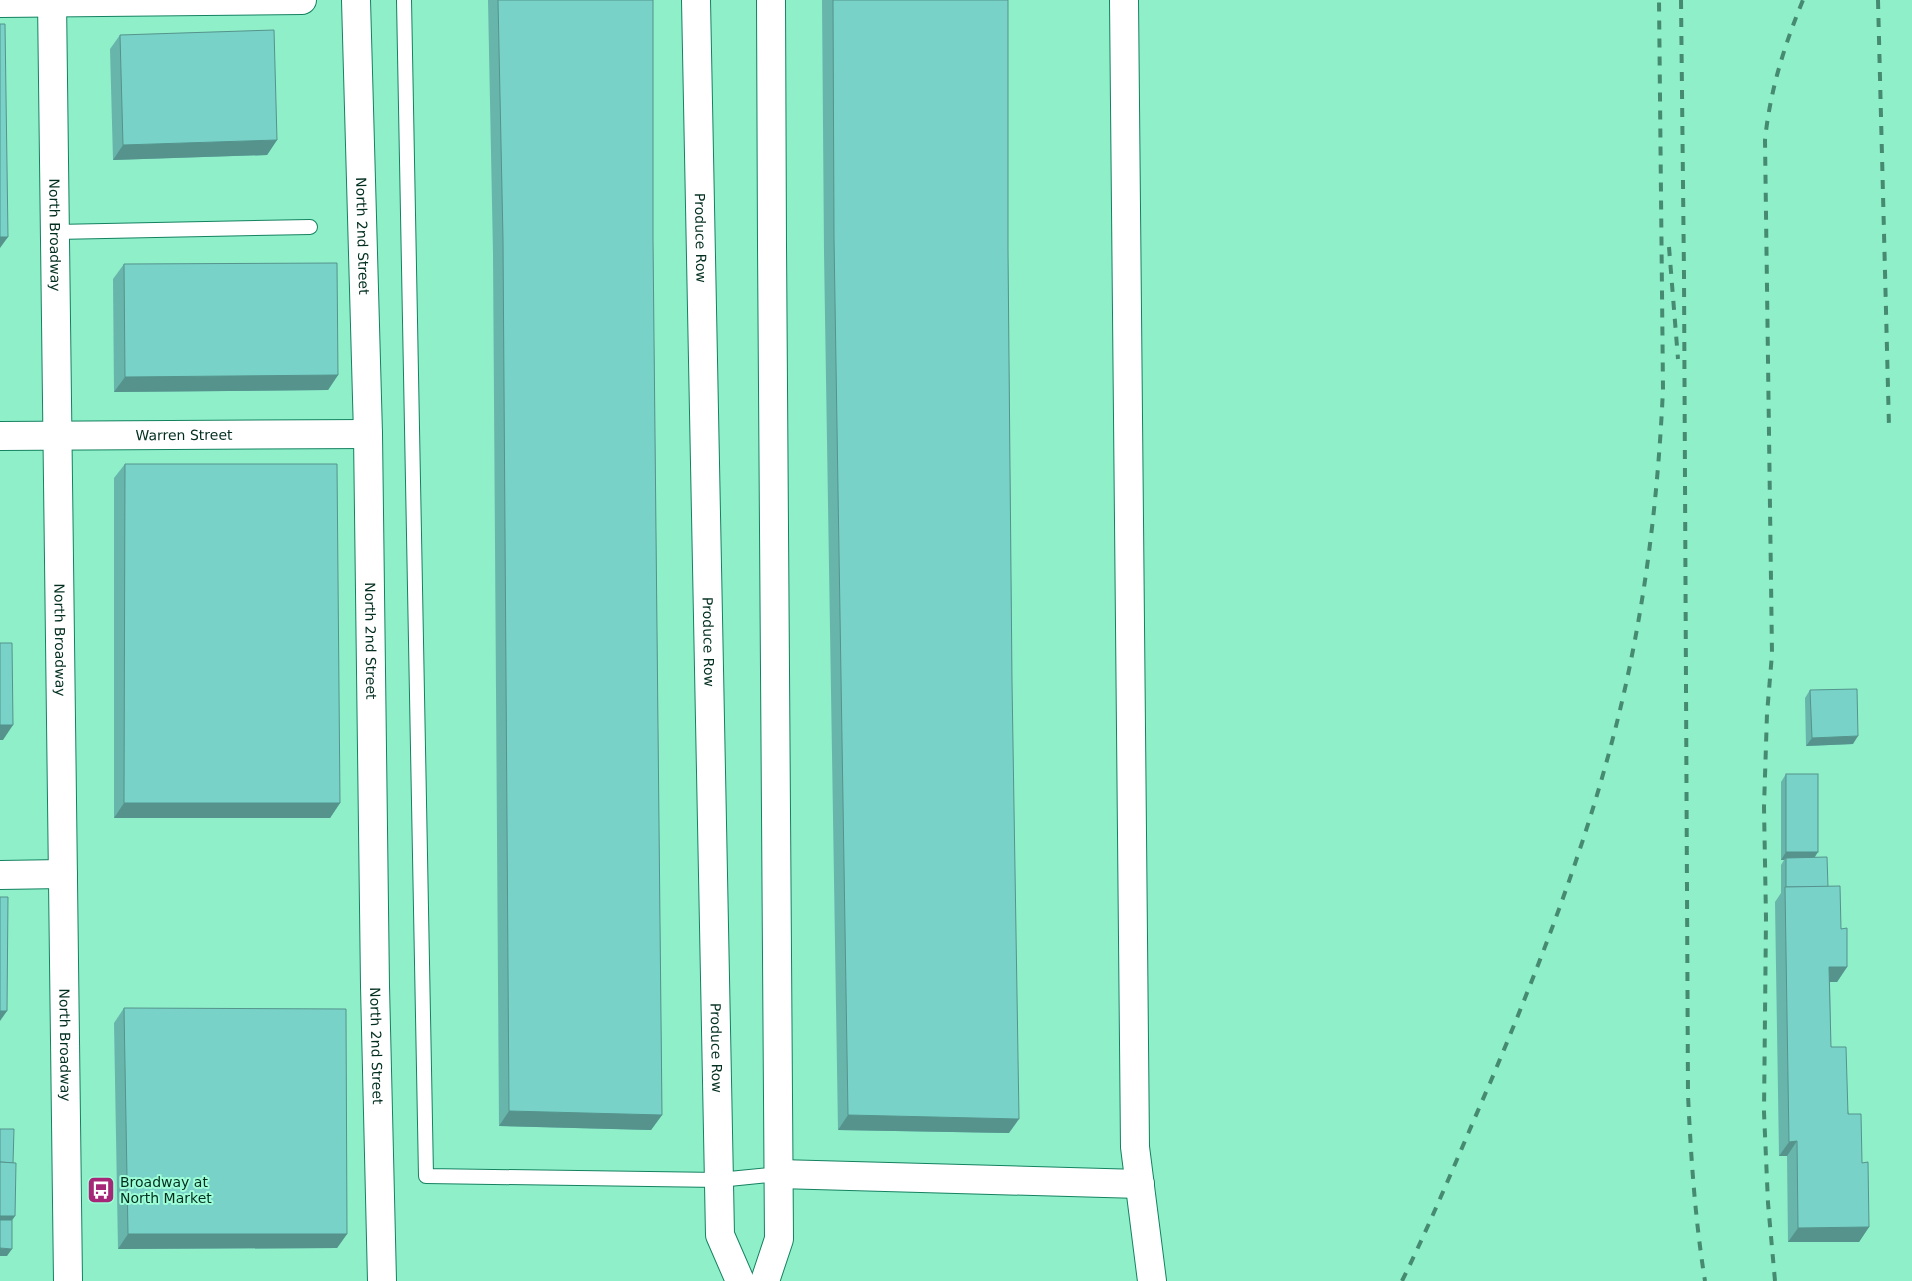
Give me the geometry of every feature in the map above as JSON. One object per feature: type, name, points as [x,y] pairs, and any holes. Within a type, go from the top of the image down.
[{"type":"street","points":[[0,2],[302,0]]},
{"type":"street","name":"North 2nd Street","points":[[356,0],[368,434],[375,986],[382,1281]]},
{"type":"street","name":"Produce Row","points":[[696,0],[720,1234],[740,1281]]},
{"type":"street","points":[[765,1281],[779,1239],[771,0]]},
{"type":"street","points":[[1124,0],[1135,1147],[1152,1281]]},
{"type":"street","name":"North Broadway","points":[[52,1],[68,1281]]},
{"type":"street","name":"Warren Street","points":[[0,436],[368,434]]},
{"type":"street","points":[[0,875],[63,874]]},
{"type":"street","points":[[779,1174],[1140,1184]]},
{"type":"lane","points":[[404,0],[426,1176],[719,1180],[779,1174]]},
{"type":"lane","points":[[55,232],[310,227]]},
{"type":"building","points":[[498,0],[653,0],[653,240],[662,1115],[509,1111],[503,240]]},
{"type":"building","points":[[833,0],[1008,0],[1012,682],[1019,1119],[848,1115],[834,238]]},
{"type":"building","points":[[0,24],[5,24],[8,237],[0,237]]},
{"type":"building","points":[[274,30],[277,140],[123,145],[120,35]]},
{"type":"building","points":[[337,263],[338,375],[125,377],[124,264]]},
{"type":"building","points":[[125,464],[337,464],[340,803],[124,803]]},
{"type":"building","points":[[0,643],[12,643],[13,725],[0,725]]},
{"type":"building","points":[[1857,689],[1858,736],[1812,738],[1810,690]]},
{"type":"building","points":[[1786,774],[1818,774],[1818,852],[1786,852]]},
{"type":"building","points":[[1827,857],[1828,887],[1786,887],[1786,858]]},
{"type":"building","points":[[1840,886],[1841,929],[1847,928],[1847,967],[1829,967],[1831,1047],[1846,1047],[1848,1114],[1861,1114],[1862,1163],[1868,1162],[1869,1227],[1798,1228],[1797,1141],[1789,1142],[1785,887]]},
{"type":"building","points":[[0,897],[8,897],[7,1011],[0,1011]]},
{"type":"building","points":[[124,1008],[346,1009],[347,1234],[128,1234]]},
{"type":"building","points":[[0,1129],[14,1129],[13,1163],[0,1162]]},
{"type":"building","points":[[0,1162],[16,1163],[15,1216],[0,1216]]},
{"type":"building","points":[[0,1220],[12,1220],[12,1249],[0,1248]]},
{"type":"railway","points":[[1402,1281],[1490,1083],[1554,924],[1591,816],[1607,761],[1633,650],[1653,520],[1663,389],[1659,0]]},
{"type":"railway","points":[[1681,0],[1688,1095],[1694,1188],[1705,1281]]},
{"type":"railway","points":[[1775,1281],[1768,1203],[1764,1112],[1766,918],[1764,807],[1767,714],[1772,654],[1765,140],[1770,104],[1779,69],[1803,0]]},
{"type":"railway","points":[[1878,0],[1889,427]]},
{"type":"railway","points":[[1669,247],[1678,359]]},
{"type":"place","name":"Broadway at North Market","points":[[101,1190]]}]
